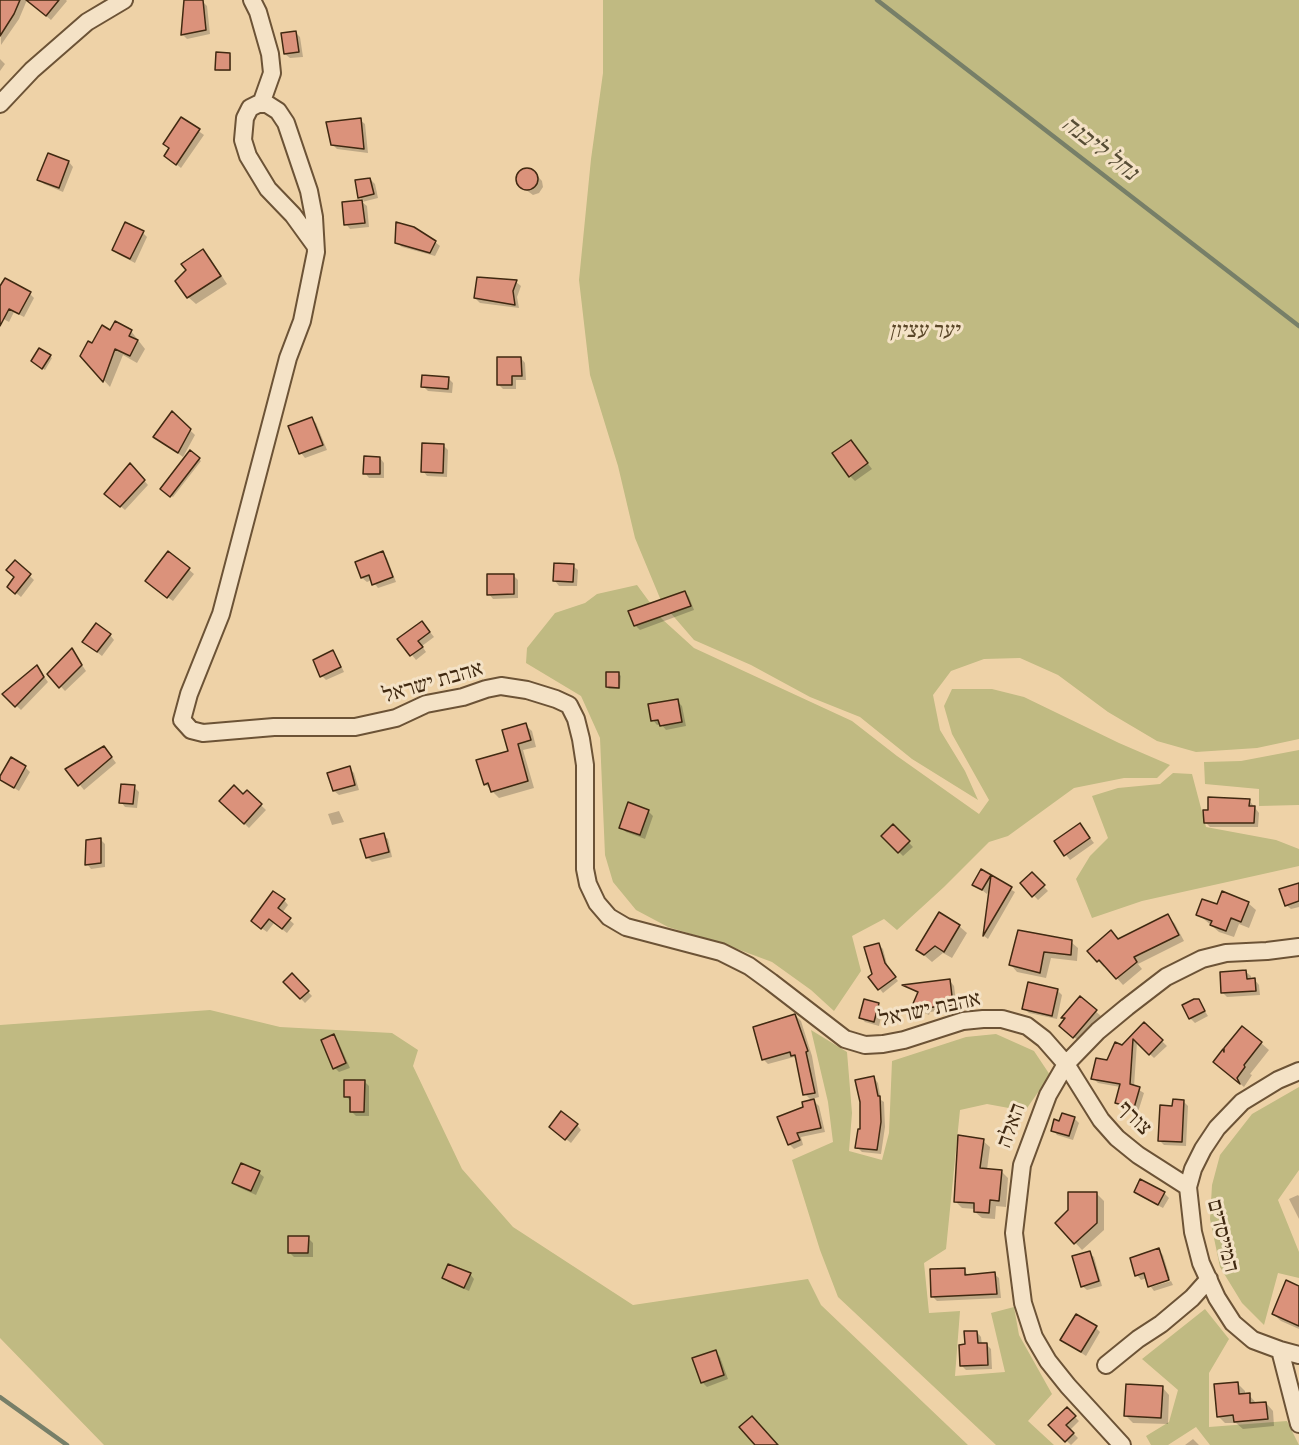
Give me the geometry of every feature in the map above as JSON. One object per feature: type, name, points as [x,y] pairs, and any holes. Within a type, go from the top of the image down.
[{"type":"street","points":[[0,104],[32,70],[87,22],[124,0]]},
{"type":"street","points":[[252,0],[258,12],[272,74],[261,104]]},
{"type":"street","points":[[267,104],[278,111],[286,123],[309,191],[314,217],[314,244],[293,215],[268,189],[248,156],[243,140],[245,118],[250,108],[267,104]]},
{"type":"street","name":"אהבת ישראל","points":[[314,244],[316,252],[314,266],[302,321],[288,358],[245,519],[238,555],[232,567],[221,614],[186,703],[182,720],[190,730],[203,733],[274,727],[355,727],[396,718],[426,704],[463,697],[501,686],[527,690],[556,699],[569,705],[576,719],[581,739],[585,765],[585,869],[588,884],[597,903],[609,917],[626,927],[692,943],[721,952],[739,961],[771,982],[845,1039],[865,1045],[883,1044],[904,1040],[963,1021],[1002,1019],[1027,1026],[1044,1039],[1066,1064]]},
{"type":"street","name":"האלה","points":[[1122,1445],[1068,1386],[1048,1361],[1034,1336],[1023,1303],[1016,1266],[1014,1233],[1016,1198],[1022,1165],[1048,1095],[1066,1064],[1098,1031],[1166,977],[1202,959],[1226,953],[1299,947]]},
{"type":"street","name":"צורף","points":[[1066,1064],[1101,1120],[1118,1138],[1137,1155],[1188,1187]]},
{"type":"street","points":[[1188,1187],[1193,1169],[1217,1128],[1242,1102],[1278,1080],[1299,1071]]},
{"type":"street","name":"המייסדים","points":[[1188,1187],[1193,1232],[1201,1263],[1217,1298],[1233,1323],[1253,1340],[1299,1355]]},
{"type":"street","points":[[1106,1365],[1137,1339],[1161,1324],[1192,1298],[1209,1279]]},
{"type":"street","points":[[1280,1350],[1299,1424]]},
{"type":"green space","name":"יער עציון","points":[[603,0],[1299,0],[1299,739],[1257,748],[1196,752],[1157,741],[1108,712],[1058,675],[1020,658],[984,659],[951,671],[933,695],[940,730],[965,771],[978,800],[912,759],[860,717],[810,697],[751,665],[694,640],[662,603],[635,538],[618,466],[590,375],[579,280],[591,159],[603,73]]},
{"type":"green space","points":[[637,585],[662,619],[694,648],[852,721],[979,814],[989,800],[952,734],[944,706],[952,689],[992,689],[1024,697],[1170,765],[1157,778],[1124,778],[1074,788],[1008,836],[989,842],[897,930],[884,919],[852,936],[861,971],[834,1011],[811,990],[772,962],[668,927],[636,910],[613,882],[605,855],[600,738],[581,696],[526,663],[527,648],[555,613],[585,603],[597,594]]},
{"type":"green space","points":[[1299,750],[1299,805],[1259,806],[1259,789],[1205,784],[1204,762],[1241,761]]},
{"type":"green space","points":[[1173,773],[1192,774],[1206,827],[1276,840],[1299,849],[1299,866],[1142,901],[1092,918],[1076,879],[1090,856],[1108,838],[1092,796],[1118,788],[1160,784]]},
{"type":"green space","points":[[210,1010],[280,1027],[392,1033],[418,1050],[413,1066],[462,1169],[513,1227],[633,1305],[808,1279],[821,1305],[968,1445],[104,1445],[0,1338],[0,1025]]},
{"type":"green space","points":[[811,1030],[847,1052],[852,1113],[849,1151],[882,1160],[889,1133],[892,1061],[966,1037],[996,1034],[1034,1051],[1050,1075],[1025,1111],[987,1104],[960,1110],[946,1249],[924,1263],[929,1313],[960,1311],[955,1376],[1005,1372],[991,1313],[1014,1307],[1019,1335],[1052,1394],[1028,1421],[1054,1445],[996,1445],[838,1297],[820,1250],[792,1160],[833,1142],[828,1102]]},
{"type":"green space","points":[[1299,1087],[1299,1170],[1278,1200],[1299,1252],[1299,1278],[1278,1273],[1264,1325],[1242,1303],[1220,1267],[1210,1219],[1212,1185],[1220,1155],[1252,1114]]},
{"type":"green space","points":[[1205,1309],[1229,1339],[1209,1373],[1209,1427],[1287,1421],[1299,1445],[1210,1445],[1196,1427],[1168,1445],[1151,1445],[1146,1436],[1169,1422],[1178,1390],[1142,1359]]},
{"type":"building","points":[[0,0],[20,0],[0,36]]},
{"type":"building","points":[[26,0],[59,0],[46,16]]},
{"type":"building","points":[[184,0],[203,0],[206,30],[181,35]]},
{"type":"building","points":[[296,31],[299,52],[284,54],[281,33]]},
{"type":"building","points":[[216,52],[230,53],[230,70],[215,70]]},
{"type":"building","points":[[181,117],[200,129],[176,165],[164,156],[169,148],[163,144]]},
{"type":"building","points":[[361,118],[364,149],[331,145],[326,122]]},
{"type":"building","points":[[48,153],[69,161],[59,188],[37,180]]},
{"type":"building","points":[[527,168],[535,171],[538,179],[535,187],[527,190],[519,187],[516,179],[519,171]]},
{"type":"building","points":[[370,178],[374,194],[358,198],[355,180]]},
{"type":"building","points":[[362,200],[365,223],[344,225],[342,202]]},
{"type":"building","points":[[125,222],[144,231],[130,259],[112,250]]},
{"type":"building","points":[[396,222],[414,227],[436,241],[430,253],[395,243]]},
{"type":"building","points":[[203,249],[221,276],[187,298],[175,281],[186,270],[181,264]]},
{"type":"building","points":[[477,277],[517,280],[513,291],[515,305],[474,298]]},
{"type":"building","points":[[5,278],[31,292],[19,314],[9,309],[0,326],[0,286]]},
{"type":"building","points":[[115,321],[132,330],[129,336],[138,340],[130,356],[115,349],[103,382],[80,356],[88,341],[92,343],[102,325],[110,330]]},
{"type":"building","points":[[39,348],[51,355],[42,369],[31,361]]},
{"type":"building","points":[[497,357],[521,357],[522,376],[512,376],[512,385],[497,385]]},
{"type":"building","points":[[422,375],[449,377],[448,389],[421,387]]},
{"type":"building","points":[[172,411],[191,429],[178,453],[153,437]]},
{"type":"building","points":[[312,417],[323,445],[299,454],[288,426]]},
{"type":"building","points":[[851,440],[868,463],[849,477],[832,453]]},
{"type":"building","points":[[422,443],[444,444],[443,473],[421,472]]},
{"type":"building","points":[[190,450],[200,458],[170,497],[160,489]]},
{"type":"building","points":[[364,456],[380,457],[380,474],[363,474]]},
{"type":"building","points":[[130,463],[145,480],[120,507],[104,494]]},
{"type":"building","points":[[168,551],[190,568],[167,598],[145,581]]},
{"type":"building","points":[[383,551],[393,577],[372,585],[369,575],[361,578],[355,562]]},
{"type":"building","points":[[15,560],[31,574],[15,594],[7,587],[14,577],[6,570]]},
{"type":"building","points":[[554,563],[574,564],[573,582],[553,581]]},
{"type":"building","points":[[487,574],[514,574],[514,594],[487,595]]},
{"type":"building","points":[[685,591],[691,606],[634,626],[628,611]]},
{"type":"building","points":[[422,621],[430,632],[418,641],[423,647],[410,656],[397,639]]},
{"type":"building","points":[[96,623],[111,634],[97,652],[82,642]]},
{"type":"building","points":[[72,648],[82,665],[59,688],[47,674]]},
{"type":"building","points":[[333,650],[341,667],[320,677],[313,660]]},
{"type":"building","points":[[37,665],[44,677],[15,707],[2,694]]},
{"type":"building","points":[[606,672],[619,672],[619,688],[606,687]]},
{"type":"building","points":[[678,699],[682,722],[660,726],[658,720],[651,721],[648,704]]},
{"type":"building","points":[[526,723],[531,740],[518,744],[528,781],[491,792],[488,783],[484,785],[476,760],[508,751],[502,730]]},
{"type":"building","points":[[104,746],[112,757],[78,786],[65,769]]},
{"type":"building","points":[[11,757],[26,766],[14,788],[0,780]]},
{"type":"building","points":[[350,766],[355,785],[333,791],[327,773]]},
{"type":"building","points":[[121,784],[135,785],[133,804],[119,803]]},
{"type":"building","points":[[234,785],[243,794],[247,790],[262,804],[244,824],[219,801]]},
{"type":"building","points":[[1208,797],[1250,799],[1249,806],[1255,806],[1254,823],[1204,823],[1203,810],[1208,810]]},
{"type":"building","points":[[628,802],[649,810],[640,835],[619,828]]},
{"type":"building","points":[[1080,823],[1090,838],[1064,856],[1054,841]]},
{"type":"building","points":[[893,824],[910,841],[898,853],[881,836]]},
{"type":"building","points":[[384,833],[389,852],[366,858],[360,839]]},
{"type":"building","points":[[101,838],[101,863],[85,865],[86,840]]},
{"type":"building","points":[[981,869],[1012,887],[983,936],[991,875],[982,890],[972,885]]},
{"type":"building","points":[[1032,872],[1045,885],[1032,897],[1020,883]]},
{"type":"building","points":[[1299,883],[1299,901],[1285,906],[1279,889]]},
{"type":"building","points":[[273,891],[285,899],[278,908],[291,918],[282,929],[269,919],[261,929],[251,921]]},
{"type":"building","points":[[1222,891],[1249,902],[1241,922],[1231,918],[1226,931],[1210,925],[1212,921],[1196,915],[1202,899],[1217,904]]},
{"type":"building","points":[[939,912],[960,925],[944,952],[935,946],[924,955],[916,950]]},
{"type":"building","points":[[1168,914],[1179,935],[1134,957],[1137,962],[1116,979],[1099,960],[1097,962],[1087,951],[1111,930],[1118,939]]},
{"type":"building","points":[[1018,930],[1072,940],[1071,955],[1044,952],[1040,973],[1009,965]]},
{"type":"building","points":[[879,943],[885,963],[896,977],[878,990],[868,977],[872,974],[864,947]]},
{"type":"building","points":[[1246,970],[1247,979],[1255,978],[1256,991],[1221,993],[1220,972]]},
{"type":"building","points":[[292,973],[309,991],[300,999],[283,982]]},
{"type":"building","points":[[950,979],[953,1005],[925,1008],[924,1011],[912,1006],[918,992],[902,985]]},
{"type":"building","points":[[1028,982],[1058,989],[1052,1016],[1022,1009]]},
{"type":"building","points":[[1080,996],[1097,1010],[1073,1038],[1059,1026],[1065,1018],[1061,1018]]},
{"type":"building","points":[[864,999],[879,1003],[874,1022],[859,1018]]},
{"type":"building","points":[[1199,999],[1205,1011],[1189,1019],[1182,1005]]},
{"type":"building","points":[[795,1014],[808,1051],[806,1052],[815,1093],[803,1095],[795,1055],[791,1056],[790,1052],[762,1060],[753,1027]]},
{"type":"building","points":[[1144,1022],[1163,1040],[1149,1055],[1133,1039],[1130,1084],[1140,1087],[1134,1108],[1115,1103],[1120,1084],[1091,1079],[1096,1058],[1107,1060],[1115,1042],[1122,1045]]},
{"type":"building","points":[[1242,1026],[1262,1042],[1237,1078],[1240,1084],[1213,1062],[1223,1049],[1224,1052],[1224,1048]]},
{"type":"building","points":[[334,1034],[346,1063],[333,1069],[321,1040]]},
{"type":"building","points":[[874,1076],[878,1096],[880,1096],[881,1122],[877,1150],[855,1148],[858,1129],[860,1129],[860,1102],[855,1080]]},
{"type":"building","points":[[344,1080],[365,1080],[364,1112],[350,1112],[350,1097],[344,1097]]},
{"type":"building","points":[[814,1099],[821,1128],[797,1133],[800,1140],[788,1145],[777,1117],[803,1107],[802,1102]]},
{"type":"building","points":[[1173,1099],[1184,1100],[1182,1142],[1158,1141],[1160,1105],[1172,1106]]},
{"type":"building","points":[[561,1111],[578,1124],[565,1140],[549,1127]]},
{"type":"building","points":[[1062,1113],[1075,1117],[1069,1136],[1051,1131],[1054,1119],[1059,1121]]},
{"type":"building","points":[[958,1135],[984,1139],[980,1168],[1002,1170],[999,1201],[990,1200],[989,1213],[974,1212],[974,1203],[954,1202]]},
{"type":"building","points":[[241,1163],[260,1171],[251,1191],[232,1183]]},
{"type":"building","points":[[1140,1179],[1165,1192],[1158,1205],[1134,1192]]},
{"type":"building","points":[[1068,1192],[1097,1192],[1097,1223],[1074,1244],[1055,1223],[1068,1210]]},
{"type":"building","points":[[288,1236],[309,1236],[308,1253],[288,1253]]},
{"type":"building","points":[[1159,1248],[1169,1280],[1148,1287],[1144,1273],[1135,1276],[1130,1258]]},
{"type":"building","points":[[1090,1251],[1099,1281],[1081,1287],[1072,1256]]},
{"type":"building","points":[[448,1264],[471,1273],[464,1288],[442,1278]]},
{"type":"building","points":[[965,1268],[965,1275],[995,1272],[997,1294],[931,1297],[930,1269]]},
{"type":"building","points":[[1286,1280],[1299,1286],[1299,1326],[1272,1314]]},
{"type":"building","points":[[1076,1314],[1097,1326],[1081,1352],[1060,1340]]},
{"type":"building","points":[[964,1331],[977,1331],[978,1343],[987,1343],[988,1365],[960,1366],[959,1345],[965,1344]]},
{"type":"building","points":[[716,1350],[724,1375],[701,1383],[692,1358]]},
{"type":"building","points":[[1238,1382],[1239,1394],[1250,1393],[1250,1403],[1266,1402],[1268,1419],[1234,1422],[1233,1415],[1217,1417],[1214,1384]]},
{"type":"building","points":[[1126,1384],[1163,1386],[1161,1418],[1124,1416]]},
{"type":"building","points":[[1067,1407],[1076,1416],[1066,1425],[1074,1433],[1065,1442],[1048,1425]]},
{"type":"building","points":[[752,1416],[778,1445],[755,1445],[739,1427]]},
{"type":"waterway","name":"נחל ליבנה","points":[[877,0],[1299,326]]},
{"type":"waterway","points":[[0,1397],[67,1445]]}]
